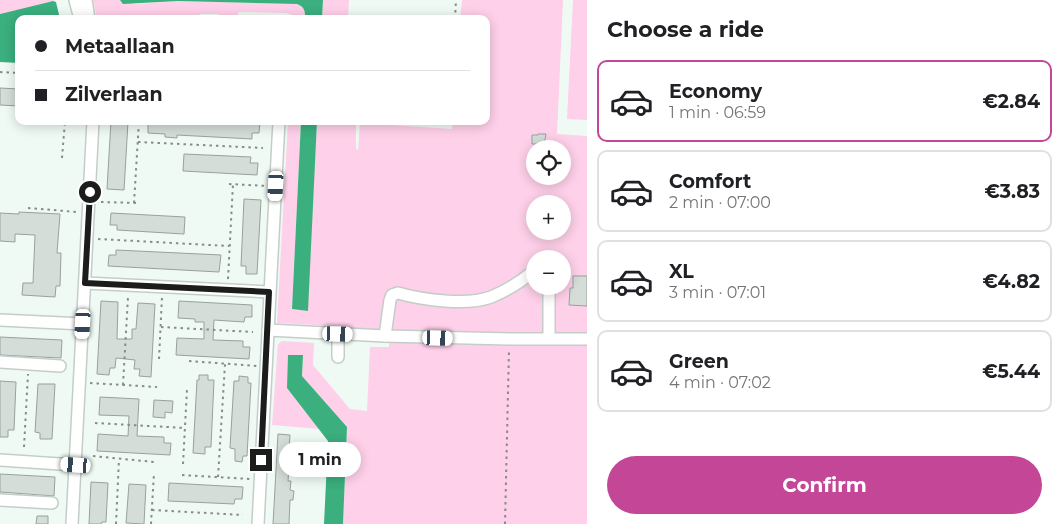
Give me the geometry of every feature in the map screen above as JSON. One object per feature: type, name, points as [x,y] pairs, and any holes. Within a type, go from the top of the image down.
[{"type":"street","points":[[75,0],[79,15]]},
{"type":"street","points":[[86,0],[88,15]]},
{"type":"street","points":[[72,524],[93,125]]},
{"type":"street","points":[[258,524],[279,125]]},
{"type":"street","points":[[385,336],[392,295],[398,293],[436,301],[465,301],[491,297],[526,277]]},
{"type":"street","points":[[85,283],[269,292]]},
{"type":"street","points":[[549,295],[549,338]]},
{"type":"street","points":[[0,320],[83,324]]},
{"type":"street","points":[[268,330],[385,336],[587,339]]},
{"type":"street","points":[[338,334],[338,357]]},
{"type":"street","points":[[0,362],[60,366]]},
{"type":"street","points":[[0,460],[76,465]]},
{"type":"street","points":[[0,500],[52,503]]},
{"type":"path","points":[[455,15],[456,0]]},
{"type":"path","points":[[0,72],[15,73]]},
{"type":"path","points":[[62,158],[64,125]]},
{"type":"path","points":[[134,203],[139,125]]},
{"type":"path","points":[[138,142],[263,148]]},
{"type":"path","points":[[136,181],[142,181]]},
{"type":"path","points":[[229,184],[269,186]]},
{"type":"path","points":[[228,280],[233,184]]},
{"type":"path","points":[[100,202],[140,203]]},
{"type":"path","points":[[227,207],[232,208]]},
{"type":"path","points":[[28,208],[77,212]]},
{"type":"path","points":[[98,239],[229,246]]},
{"type":"path","points":[[159,359],[163,286]]},
{"type":"path","points":[[124,385],[128,298]]},
{"type":"path","points":[[161,327],[253,332]]},
{"type":"path","points":[[505,524],[509,339]]},
{"type":"path","points":[[189,362],[266,366]]},
{"type":"path","points":[[24,447],[29,364]]},
{"type":"path","points":[[218,477],[225,364]]},
{"type":"path","points":[[90,382],[157,387]]},
{"type":"path","points":[[183,464],[187,389]]},
{"type":"path","points":[[95,423],[185,428]]},
{"type":"path","points":[[92,456],[154,462]]},
{"type":"path","points":[[116,524],[119,459]]},
{"type":"path","points":[[151,524],[154,473]]},
{"type":"path","points":[[182,475],[260,479]]},
{"type":"path","points":[[152,510],[243,515]]},
{"type":"shaded area","points":[[0,0],[56,0],[0,14]]},
{"type":"shaded area","points":[[93,0],[120,0],[135,4],[178,1],[297,4],[302,6],[305,14],[239,12],[238,15],[96,15]]},
{"type":"shaded area","points":[[120,0],[323,0],[322,15],[305,15],[302,6],[297,4],[178,1],[123,4]]},
{"type":"shaded area","points":[[323,0],[349,0],[348,15],[322,15]]},
{"type":"shaded area","points":[[462,0],[563,0],[557,134],[587,136],[587,524],[343,524],[347,427],[302,376],[303,355],[287,388],[319,429],[272,425],[278,344],[282,341],[314,343],[313,365],[350,409],[367,411],[370,347],[389,347],[389,333],[350,331],[350,327],[277,323],[288,125],[301,125],[292,309],[307,311],[317,125],[356,125],[356,148],[358,150],[360,125],[452,129],[452,125],[490,125],[490,15],[460,15]]},
{"type":"shaded area","points":[[573,0],[587,0],[587,120],[567,119]]},
{"type":"shaded area","points":[[53,1],[56,2],[59,15],[15,15],[15,63],[0,62],[0,14]]},
{"type":"shaded area","points":[[301,125],[317,125],[308,311],[292,309]]},
{"type":"shaded area","points":[[288,355],[303,355],[302,376],[347,427],[343,524],[324,524],[328,441],[287,388]]},
{"type":"building","points":[[0,88],[15,89],[15,106],[0,105]]},
{"type":"building","points":[[111,125],[128,125],[124,190],[107,189]]},
{"type":"building","points":[[148,125],[260,125],[259,133],[252,133],[252,139],[177,135],[177,138],[165,137],[165,134],[148,133]]},
{"type":"building","points":[[546,134],[545,140],[532,140],[532,135]]},
{"type":"building","points":[[184,154],[251,157],[250,163],[258,163],[257,175],[183,171]]},
{"type":"building","points":[[244,199],[261,200],[257,274],[246,274],[246,266],[241,266]]},
{"type":"building","points":[[19,212],[60,214],[57,253],[61,253],[60,286],[56,286],[55,297],[22,295],[23,283],[33,283],[35,235],[15,234],[15,242],[0,241],[0,213],[19,214]]},
{"type":"building","points":[[111,213],[185,217],[184,234],[117,230],[117,225],[110,225]]},
{"type":"building","points":[[116,250],[221,255],[219,272],[108,266],[109,255],[116,255]]},
{"type":"building","points":[[573,276],[587,276],[587,306],[569,305],[571,288],[573,288]]},
{"type":"building","points":[[101,301],[118,302],[117,339],[132,339],[132,329],[136,329],[138,303],[155,304],[151,377],[139,376],[140,369],[134,369],[135,360],[116,358],[115,368],[110,368],[109,375],[97,374]]},
{"type":"building","points":[[179,301],[252,305],[252,317],[245,317],[244,322],[214,320],[213,340],[243,341],[243,347],[250,347],[249,359],[176,355],[177,338],[204,339],[204,322],[195,322],[195,319],[178,318]]},
{"type":"building","points":[[0,337],[62,340],[61,358],[0,355]]},
{"type":"building","points":[[199,375],[208,375],[208,380],[214,380],[211,447],[205,447],[205,454],[193,453],[197,380],[199,380]]},
{"type":"building","points":[[239,376],[248,377],[248,383],[251,383],[247,456],[243,456],[242,462],[235,461],[235,449],[230,448],[234,381],[239,381]]},
{"type":"building","points":[[0,381],[16,382],[14,430],[8,430],[8,437],[0,437]]},
{"type":"building","points":[[38,384],[55,384],[52,439],[40,439],[40,433],[35,432]]},
{"type":"building","points":[[100,397],[139,399],[137,436],[164,437],[164,443],[171,443],[170,455],[97,451],[98,434],[128,436],[129,416],[99,415]]},
{"type":"building","points":[[154,400],[173,401],[172,413],[165,412],[165,418],[153,417]]},
{"type":"building","points":[[278,434],[290,435],[289,449],[295,450],[294,467],[289,466],[288,481],[291,481],[290,490],[294,491],[293,500],[290,500],[289,524],[273,524]]},
{"type":"building","points":[[0,474],[55,477],[54,496],[0,492]]},
{"type":"building","points":[[91,482],[108,483],[106,522],[101,524],[89,524]]},
{"type":"building","points":[[169,483],[243,487],[242,499],[235,499],[234,504],[168,501]]},
{"type":"building","points":[[129,484],[146,485],[144,524],[126,523]]},
{"type":"building","points":[[37,516],[48,516],[48,524],[36,524]]},
{"type":"route","points":[[90,192],[85,283],[269,292],[261,460]]}]
